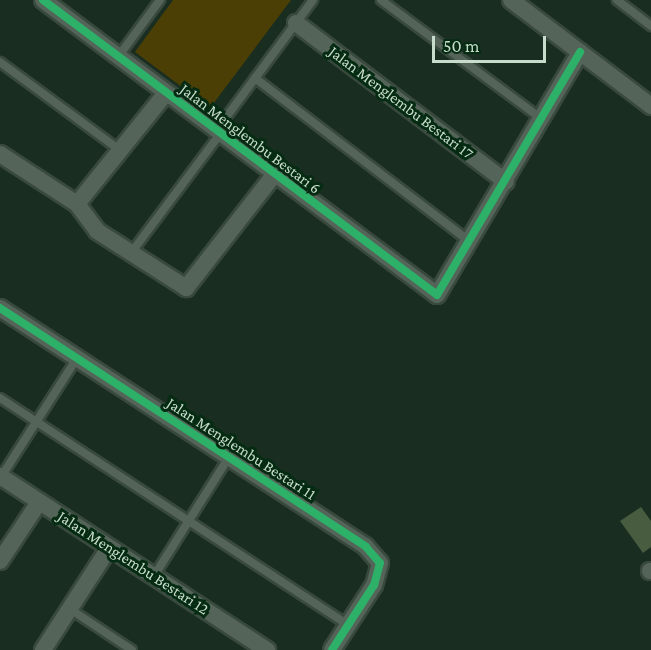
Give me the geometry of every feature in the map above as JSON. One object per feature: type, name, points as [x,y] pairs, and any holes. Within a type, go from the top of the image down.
[{"type":"street","name":"Jalan Menglembu Bestari 6","points":[[43,0],[433,294],[441,292],[471,242]]},
{"type":"street","points":[[511,0],[651,106]]},
{"type":"street","name":"Jalan Menglembu Bestari 17","points":[[296,23],[506,182]]},
{"type":"street","points":[[471,242],[580,52]]},
{"type":"street","points":[[77,204],[166,93]]},
{"type":"street","points":[[0,154],[77,204],[97,231],[181,287],[192,285],[274,175]]},
{"type":"street","name":"Jalan Menglembu Bestari 11","points":[[0,308],[366,547],[380,563],[374,585],[332,650]]},
{"type":"street","name":"Jalan Menglembu Bestari 12","points":[[1,477],[267,650]]},
{"type":"street","points":[[0,561],[39,502]]},
{"type":"street","points":[[43,650],[109,548]]},
{"type":"lane","points":[[130,254],[312,0]]},
{"type":"lane","points":[[381,0],[542,119]]},
{"type":"lane","points":[[617,0],[651,26]]},
{"type":"lane","points":[[118,57],[155,2]]},
{"type":"lane","points":[[0,62],[121,151]]},
{"type":"lane","points":[[255,78],[471,242]]},
{"type":"lane","points":[[1,477],[77,358]]},
{"type":"lane","points":[[0,398],[348,625]]},
{"type":"lane","points":[[154,576],[229,457]]},
{"type":"lane","points":[[70,609],[132,650]]},
{"type":"shaded area","points":[[173,0],[291,0],[210,108],[135,52]]},
{"type":"building","points":[[641,507],[651,521],[651,547],[643,553],[620,521]]},
{"type":"cycle path","points":[[43,0],[437,295],[580,52]]},
{"type":"cycle path","points":[[0,308],[366,547],[380,563],[374,585],[332,650]]}]
